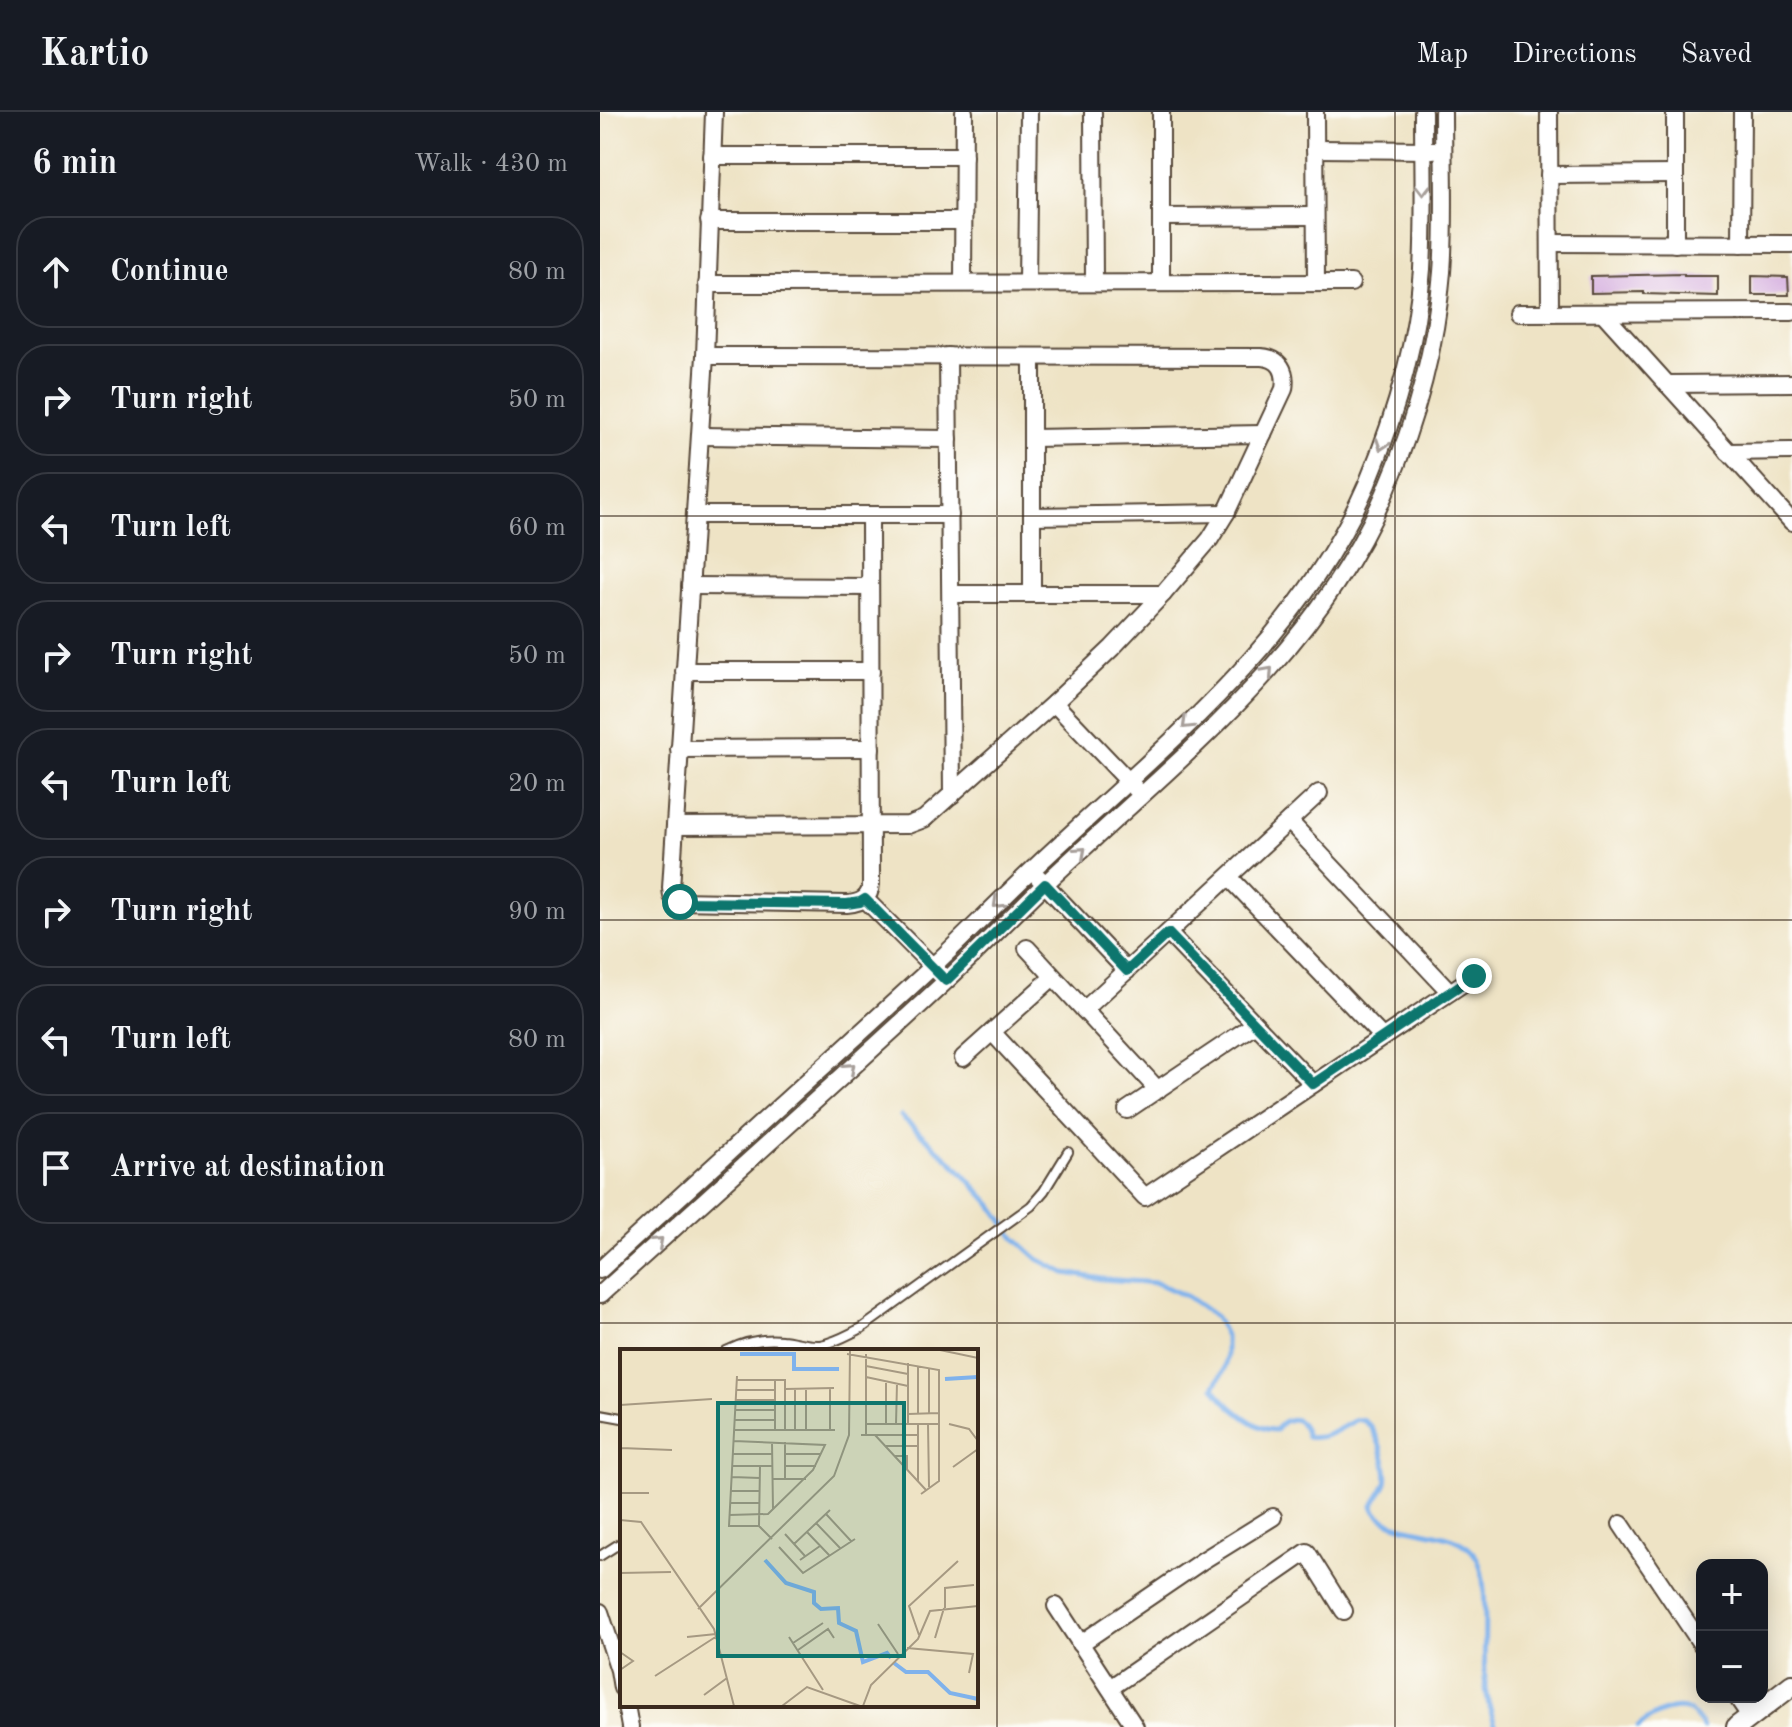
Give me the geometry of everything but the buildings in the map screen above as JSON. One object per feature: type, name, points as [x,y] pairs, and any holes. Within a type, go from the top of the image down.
[{"type":"street","points":[[714,112],[705,356],[671,888],[676,901],[847,904],[860,902],[869,894],[870,515]]},
{"type":"street","points":[[963,283],[964,112]]},
{"type":"street","points":[[1027,283],[1029,112]]},
{"type":"street","points":[[1093,112],[1094,283]]},
{"type":"street","points":[[1161,112],[1161,283]]},
{"type":"street","points":[[1315,112],[1316,283]]},
{"type":"street","points":[[600,1270],[932,967],[1239,674],[1274,635],[1347,525],[1380,450],[1397,400],[1420,290],[1423,112]]},
{"type":"street","points":[[600,1295],[946,981],[1045,884],[1143,796],[1254,688],[1290,647],[1340,578],[1384,496],[1400,457],[1428,365],[1443,252],[1443,112]]},
{"type":"street","points":[[1549,112],[1550,313]]},
{"type":"street","points":[[1675,112],[1675,244]]},
{"type":"street","points":[[1741,244],[1742,112]]},
{"type":"street","points":[[1315,149],[1443,150]]},
{"type":"street","points":[[712,156],[964,156]]},
{"type":"street","points":[[1549,175],[1675,174]]},
{"type":"street","points":[[1161,217],[1315,216]]},
{"type":"street","points":[[709,221],[963,221]]},
{"type":"street","points":[[1550,243],[1792,244]]},
{"type":"street","points":[[707,284],[1351,283]]},
{"type":"street","points":[[1518,313],[1792,312]]},
{"type":"street","points":[[1603,313],[1792,522]]},
{"type":"street","points":[[675,826],[908,825],[919,822],[1112,648],[1210,539],[1226,513],[1284,389],[1285,380],[1280,365],[1269,358],[705,356]]},
{"type":"street","points":[[948,356],[952,795]]},
{"type":"street","points":[[1032,357],[1032,594]]},
{"type":"street","points":[[1667,384],[1792,383]]},
{"type":"street","points":[[1397,400],[1416,407]]},
{"type":"street","points":[[1032,438],[1263,434]]},
{"type":"street","points":[[700,436],[949,439]]},
{"type":"street","points":[[1728,452],[1792,451]]},
{"type":"street","points":[[1032,516],[1226,513]]},
{"type":"street","points":[[695,515],[950,515]]},
{"type":"street","points":[[1322,567],[1340,578]]},
{"type":"street","points":[[690,586],[870,587]]},
{"type":"street","points":[[951,594],[1163,594]]},
{"type":"street","points":[[684,671],[871,671]]},
{"type":"street","points":[[1054,703],[1143,796]]},
{"type":"street","points":[[679,749],[871,748]]},
{"type":"street","points":[[1084,1010],[1319,793]]},
{"type":"street","points":[[1289,821],[1450,992]]},
{"type":"street","points":[[1031,870],[1127,971]]},
{"type":"street","points":[[1229,877],[1382,1037]]},
{"type":"street","points":[[865,899],[946,981]]},
{"type":"street","points":[[1168,933],[1313,1084]]},
{"type":"street","points":[[1027,948],[1158,1090]]},
{"type":"street","points":[[992,1032],[1145,1197],[1474,976]]},
{"type":"street","points":[[963,1058],[1053,977]]},
{"type":"street","points":[[1127,1110],[1255,1024]]},
{"type":"street","points":[[1080,1644],[1273,1517]]},
{"type":"street","points":[[1621,1524],[1696,1636]]},
{"type":"street","points":[[1110,1688],[1307,1552],[1344,1611]]},
{"type":"street","points":[[1056,1606],[1135,1727]]},
{"type":"street","points":[[601,1615],[620,1676]]},
{"type":"street","points":[[1744,1722],[1792,1685]]},
{"type":"street","points":[[626,1707],[630,1727]]},
{"type":"lane","points":[[730,1349],[742,1343],[762,1340],[820,1345],[862,1328],[1031,1206],[1068,1152]]},
{"type":"lane","points":[[600,1414],[620,1418]]},
{"type":"lane","points":[[600,1556],[620,1543]]},
{"type":"waterway","points":[[901,1116],[953,1163],[991,1204],[1015,1238],[1038,1259],[1065,1273],[1157,1283],[1188,1297],[1216,1317],[1226,1337],[1226,1357],[1224,1370],[1214,1387],[1233,1408],[1251,1421],[1276,1430],[1292,1419],[1303,1425],[1307,1437],[1314,1438],[1357,1420],[1367,1423],[1377,1437],[1386,1468],[1386,1483],[1373,1506],[1380,1516],[1391,1523],[1451,1538],[1465,1545],[1480,1565],[1484,1596],[1484,1666],[1496,1727]]},
{"type":"waterway","points":[[1638,1727],[1655,1715],[1676,1708],[1689,1711],[1703,1727]]},
{"type":"route","points":[[680,902],[854,904],[865,899],[946,981],[1045,884],[1127,971],[1168,933],[1313,1084],[1474,976]]}]
